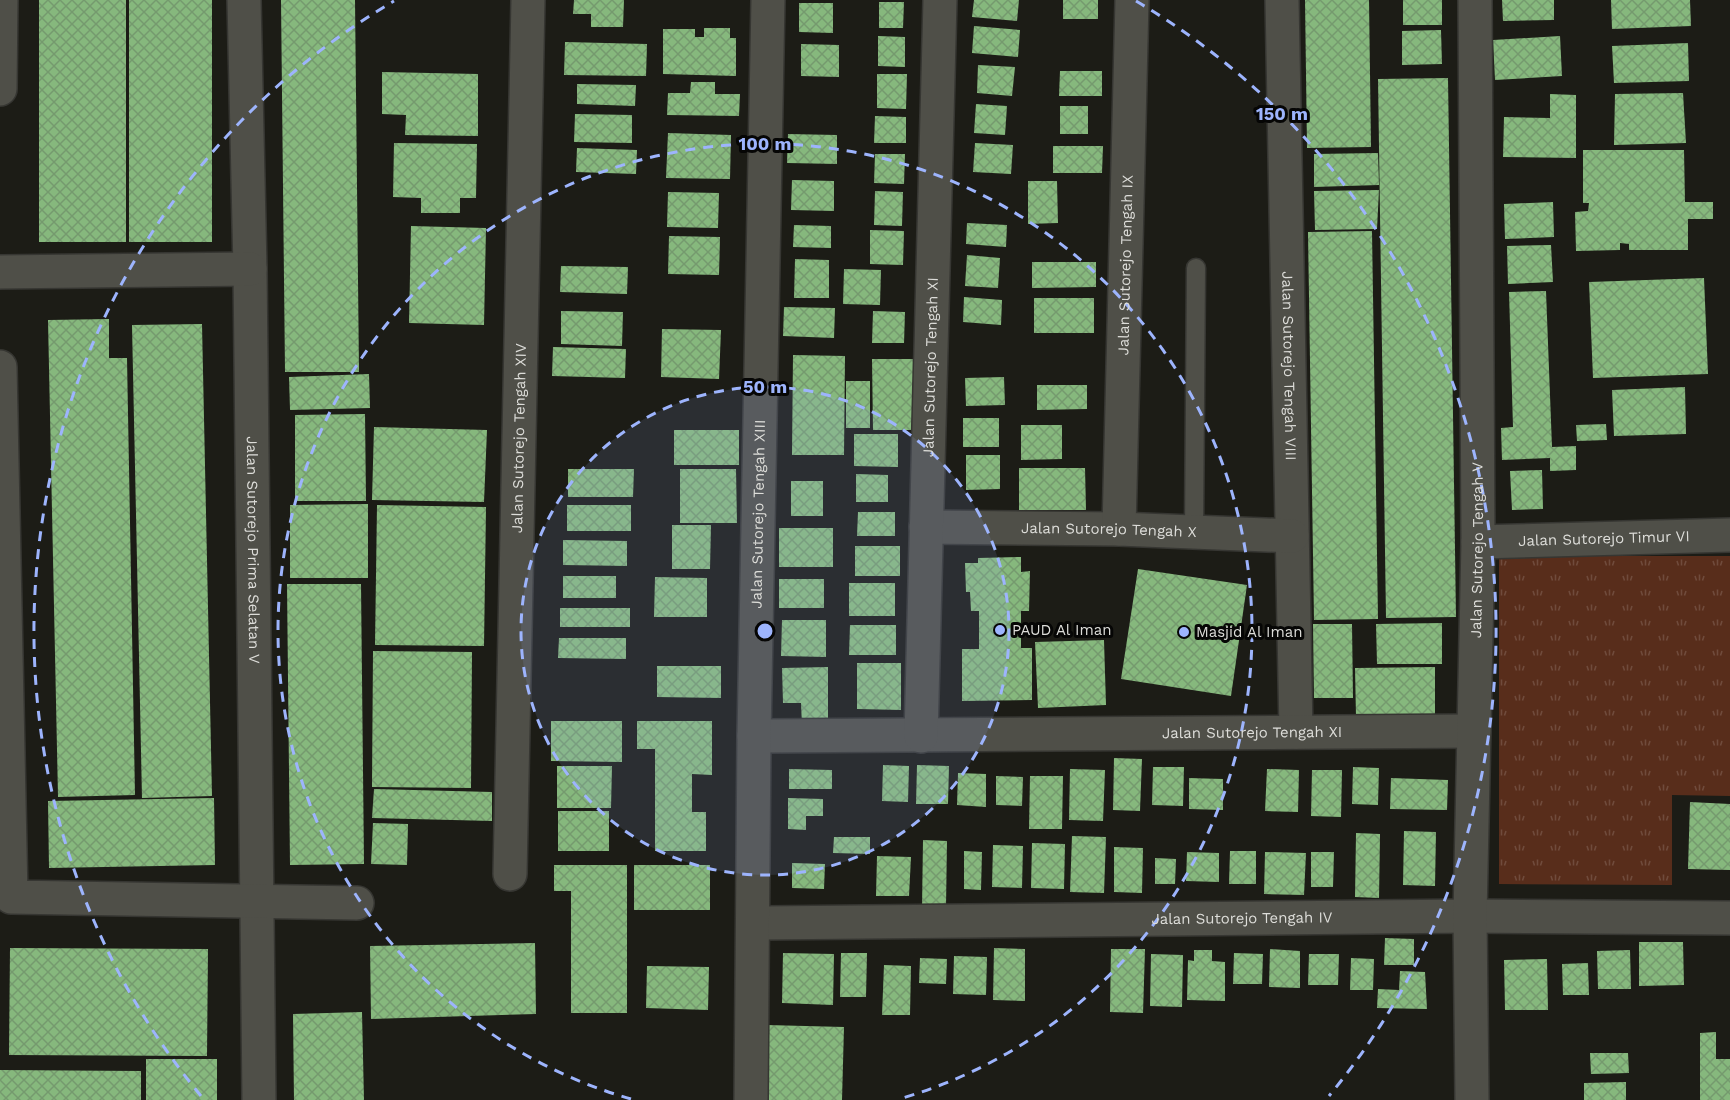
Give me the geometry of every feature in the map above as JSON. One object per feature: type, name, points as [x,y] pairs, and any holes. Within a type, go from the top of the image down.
[{"type":"street","points":[[0,89],[1,0]]},
{"type":"street","name":"Jalan Sutorejo Prima Selatan V","points":[[244,0],[250,269],[259,1100]]},
{"type":"street","name":"Jalan Sutorejo Tengah XIV","points":[[510,874],[528,0]]},
{"type":"street","name":"Jalan Sutorejo Tengah XIII","points":[[752,1100],[754,736],[768,0]]},
{"type":"street","name":"Jalan Sutorejo Tengah XI","points":[[921,736],[940,0]]},
{"type":"street","name":"Jalan Sutorejo Tengah IX","points":[[1119,529],[1132,0]]},
{"type":"street","name":"Jalan Sutorejo Tengah VIII","points":[[1282,0],[1296,732]]},
{"type":"street","name":"Jalan Sutorejo Tengah V","points":[[1472,1100],[1470,916],[1478,542],[1474,0]]},
{"type":"street","points":[[0,272],[250,269]]},
{"type":"street","points":[[0,367],[5,897],[357,903]]},
{"type":"street","name":"Jalan Sutorejo Tengah X","points":[[926,527],[1119,529],[1293,536]]},
{"type":"street","name":"Jalan Sutorejo Timur VI","points":[[1478,542],[1730,535]]},
{"type":"street","name":"Jalan Sutorejo Tengah XI","points":[[754,736],[1474,731]]},
{"type":"street","name":"Jalan Sutorejo Tengah IV","points":[[753,923],[1470,916],[1730,918]]},
{"type":"lane","points":[[1194,532],[1196,268]]},
{"type":"green space","points":[[1499,556],[1730,556],[1730,796],[1672,795],[1672,885],[1499,884]]},
{"type":"building","points":[[39,0],[126,0],[126,242],[39,242]]},
{"type":"building","points":[[129,0],[212,0],[212,242],[129,242]]},
{"type":"building","points":[[281,0],[355,0],[359,372],[285,372]]},
{"type":"building","points":[[574,0],[624,0],[623,27],[591,27],[591,14],[573,14]]},
{"type":"building","points":[[974,0],[1019,0],[1017,21],[972,17]]},
{"type":"building","points":[[1063,0],[1098,0],[1098,19],[1063,19]]},
{"type":"building","points":[[1305,0],[1369,0],[1371,147],[1307,148]]},
{"type":"building","points":[[1403,0],[1442,0],[1442,25],[1403,25]]},
{"type":"building","points":[[1502,0],[1554,0],[1554,20],[1503,21]]},
{"type":"building","points":[[1611,0],[1690,0],[1691,26],[1612,29]]},
{"type":"building","points":[[879,2],[904,2],[903,28],[879,28]]},
{"type":"building","points":[[799,3],[833,3],[833,33],[799,32]]},
{"type":"building","points":[[974,26],[1020,30],[1018,57],[972,53]]},
{"type":"building","points":[[704,28],[730,28],[730,38],[736,38],[736,76],[663,74],[663,29],[695,29],[695,37],[704,37]]},
{"type":"building","points":[[1441,30],[1442,64],[1402,65],[1402,31]]},
{"type":"building","points":[[878,36],[905,37],[905,67],[878,66]]},
{"type":"building","points":[[1560,36],[1562,76],[1495,80],[1493,40]]},
{"type":"building","points":[[565,42],[647,44],[646,76],[564,75]]},
{"type":"building","points":[[1688,43],[1689,81],[1614,83],[1612,46]]},
{"type":"building","points":[[801,44],[839,45],[839,77],[801,76]]},
{"type":"building","points":[[978,65],[1015,67],[1012,96],[977,93]]},
{"type":"building","points":[[1060,71],[1102,71],[1102,96],[1059,96]]},
{"type":"building","points":[[382,72],[478,74],[478,136],[405,135],[406,115],[382,114]]},
{"type":"building","points":[[877,74],[907,74],[906,109],[877,108]]},
{"type":"building","points":[[1448,78],[1456,617],[1386,618],[1378,79]]},
{"type":"building","points":[[691,82],[715,82],[715,94],[740,94],[739,116],[667,115],[668,93],[690,93]]},
{"type":"building","points":[[577,84],[636,85],[635,106],[577,104]]},
{"type":"building","points":[[1683,93],[1686,143],[1614,145],[1615,94]]},
{"type":"building","points":[[1550,94],[1576,95],[1576,158],[1503,157],[1504,117],[1550,118]]},
{"type":"building","points":[[976,104],[1007,106],[1005,135],[974,133]]},
{"type":"building","points":[[1060,106],[1088,106],[1088,134],[1060,134]]},
{"type":"building","points":[[575,114],[632,115],[632,143],[574,142]]},
{"type":"building","points":[[875,116],[906,117],[906,143],[874,143]]},
{"type":"building","points":[[668,133],[731,135],[730,179],[666,178]]},
{"type":"building","points":[[788,134],[837,135],[837,164],[787,163]]},
{"type":"building","points":[[394,143],[477,144],[476,198],[460,198],[460,213],[421,213],[421,198],[393,197]]},
{"type":"building","points":[[975,143],[1013,145],[1011,174],[973,172]]},
{"type":"building","points":[[1053,146],[1103,146],[1102,173],[1053,173]]},
{"type":"building","points":[[577,148],[637,150],[636,174],[576,172]]},
{"type":"building","points":[[1583,150],[1684,150],[1685,202],[1713,202],[1713,219],[1688,219],[1688,250],[1629,250],[1629,244],[1620,243],[1620,250],[1576,251],[1575,212],[1588,211],[1589,203],[1583,203]]},
{"type":"building","points":[[1378,153],[1379,185],[1314,187],[1314,154]]},
{"type":"building","points":[[875,154],[905,154],[904,184],[874,183]]},
{"type":"building","points":[[792,180],[834,181],[834,211],[791,210]]},
{"type":"building","points":[[1028,181],[1057,181],[1058,223],[1028,224]]},
{"type":"building","points":[[1379,190],[1377,229],[1315,230],[1314,191]]},
{"type":"building","points":[[875,191],[903,192],[902,226],[874,225]]},
{"type":"building","points":[[668,192],[719,193],[718,228],[667,227]]},
{"type":"building","points":[[1553,202],[1554,237],[1505,239],[1504,204]]},
{"type":"building","points":[[967,223],[1007,225],[1006,247],[966,244]]},
{"type":"building","points":[[794,225],[831,226],[831,248],[793,247]]},
{"type":"building","points":[[411,226],[486,228],[484,325],[409,323]]},
{"type":"building","points":[[870,230],[904,231],[903,265],[870,264]]},
{"type":"building","points":[[1372,231],[1378,619],[1314,620],[1308,232]]},
{"type":"building","points":[[669,236],[720,237],[719,275],[668,274]]},
{"type":"building","points":[[1551,245],[1553,282],[1508,284],[1507,246]]},
{"type":"building","points":[[967,255],[1000,258],[998,288],[965,286]]},
{"type":"building","points":[[795,259],[829,260],[829,298],[794,298]]},
{"type":"building","points":[[1032,262],[1096,262],[1096,287],[1032,288]]},
{"type":"building","points":[[561,266],[628,267],[627,294],[560,292]]},
{"type":"building","points":[[844,269],[881,270],[880,305],[843,304]]},
{"type":"building","points":[[1704,278],[1708,374],[1593,378],[1589,282]]},
{"type":"building","points":[[1546,291],[1552,447],[1576,446],[1576,470],[1550,471],[1550,458],[1502,460],[1501,428],[1513,427],[1509,292]]},
{"type":"building","points":[[964,297],[1002,300],[1001,325],[963,322]]},
{"type":"building","points":[[1034,298],[1094,298],[1094,333],[1034,333]]},
{"type":"building","points":[[784,307],[835,308],[834,338],[783,336]]},
{"type":"building","points":[[561,311],[623,312],[622,346],[561,344]]},
{"type":"building","points":[[873,311],[905,312],[904,343],[872,343]]},
{"type":"building","points":[[109,319],[109,358],[127,358],[135,795],[58,797],[48,320]]},
{"type":"building","points":[[202,324],[212,796],[142,798],[132,325]]},
{"type":"building","points":[[662,329],[721,330],[719,379],[661,377]]},
{"type":"building","points":[[553,347],[626,349],[625,378],[552,376]]},
{"type":"building","points":[[793,355],[845,356],[844,455],[792,455]]},
{"type":"building","points":[[872,359],[919,359],[919,430],[873,430]]},
{"type":"building","points":[[369,374],[370,408],[290,410],[289,377]]},
{"type":"building","points":[[1004,377],[1005,405],[966,406],[965,378]]},
{"type":"building","points":[[846,381],[870,381],[870,428],[846,428]]},
{"type":"building","points":[[1037,385],[1087,385],[1087,409],[1037,410]]},
{"type":"building","points":[[1685,387],[1686,434],[1614,436],[1612,390]]},
{"type":"building","points":[[365,414],[366,501],[295,501],[295,415]]},
{"type":"building","points":[[963,418],[999,418],[999,447],[963,447]]},
{"type":"building","points":[[1606,424],[1607,440],[1577,441],[1576,425]]},
{"type":"building","points":[[1021,425],[1062,425],[1062,459],[1021,460]]},
{"type":"building","points":[[374,427],[487,430],[484,502],[372,500]]},
{"type":"building","points":[[674,430],[739,430],[739,465],[674,465]]},
{"type":"building","points":[[854,434],[898,434],[898,467],[854,466]]},
{"type":"building","points":[[966,455],[1000,455],[1000,489],[966,490]]},
{"type":"building","points":[[1019,468],[1085,468],[1086,510],[1019,510]]},
{"type":"building","points":[[568,469],[634,469],[633,497],[568,497]]},
{"type":"building","points":[[680,469],[736,469],[737,523],[680,523]]},
{"type":"building","points":[[1542,470],[1543,509],[1512,510],[1510,471]]},
{"type":"building","points":[[856,474],[888,475],[888,502],[856,502]]},
{"type":"building","points":[[791,481],[823,481],[823,516],[791,516]]},
{"type":"building","points":[[368,504],[368,578],[290,578],[290,505]]},
{"type":"building","points":[[377,505],[486,507],[484,646],[375,645]]},
{"type":"building","points":[[567,505],[631,505],[631,531],[567,531]]},
{"type":"building","points":[[858,512],[895,512],[895,536],[857,536]]},
{"type":"building","points":[[672,525],[711,525],[710,569],[672,569]]},
{"type":"building","points":[[779,528],[833,528],[833,567],[779,567]]},
{"type":"building","points":[[563,540],[627,541],[627,566],[563,565]]},
{"type":"building","points":[[855,546],[900,546],[900,576],[855,576]]},
{"type":"building","name":"PAUD Al Iman","points":[[1021,557],[1021,572],[1030,571],[1029,611],[1021,611],[1021,648],[1032,648],[1032,700],[962,701],[962,649],[979,649],[979,611],[971,611],[970,592],[966,592],[965,563],[978,563],[978,558]]},
{"type":"building","name":"Masjid Al Iman","points":[[1138,569],[1247,585],[1231,696],[1121,679]]},
{"type":"building","points":[[563,576],[616,576],[616,598],[563,598]]},
{"type":"building","points":[[655,577],[707,578],[707,617],[654,617]]},
{"type":"building","points":[[779,579],[824,579],[824,608],[779,608]]},
{"type":"building","points":[[849,583],[895,583],[895,616],[849,616]]},
{"type":"building","points":[[287,584],[361,584],[364,864],[290,865]]},
{"type":"building","points":[[560,608],[630,608],[630,627],[560,627]]},
{"type":"building","points":[[782,620],[826,620],[826,657],[781,656]]},
{"type":"building","points":[[1442,623],[1442,664],[1377,664],[1376,624]]},
{"type":"building","points":[[1313,624],[1352,624],[1353,698],[1314,698]]},
{"type":"building","points":[[850,625],[896,625],[896,655],[849,655]]},
{"type":"building","points":[[559,638],[626,638],[626,659],[558,658]]},
{"type":"building","points":[[1104,640],[1106,705],[1038,708],[1035,642]]},
{"type":"building","points":[[373,651],[472,652],[471,788],[372,787]]},
{"type":"building","points":[[857,663],[901,663],[901,710],[857,709]]},
{"type":"building","points":[[657,666],[721,666],[721,698],[657,697]]},
{"type":"building","points":[[828,667],[828,725],[802,726],[801,703],[783,703],[782,668]]},
{"type":"building","points":[[1435,667],[1435,715],[1356,717],[1355,668]]},
{"type":"building","points":[[551,721],[622,721],[622,762],[551,761]]},
{"type":"building","points":[[637,721],[712,721],[712,775],[692,774],[692,812],[706,812],[706,851],[655,851],[655,749],[637,749]]},
{"type":"building","points":[[1114,758],[1142,759],[1140,811],[1113,810]]},
{"type":"building","points":[[883,765],[909,766],[908,802],[882,801]]},
{"type":"building","points":[[917,765],[949,766],[948,804],[916,804]]},
{"type":"building","points":[[557,766],[612,766],[611,808],[557,808]]},
{"type":"building","points":[[1153,767],[1184,767],[1183,806],[1152,805]]},
{"type":"building","points":[[1353,767],[1379,768],[1378,805],[1352,804]]},
{"type":"building","points":[[789,769],[832,770],[832,789],[789,789]]},
{"type":"building","points":[[1070,769],[1105,770],[1103,821],[1069,820]]},
{"type":"building","points":[[1267,769],[1299,770],[1298,812],[1265,811]]},
{"type":"building","points":[[1312,770],[1342,770],[1341,817],[1311,816]]},
{"type":"building","points":[[958,773],[986,774],[986,807],[957,805]]},
{"type":"building","points":[[996,776],[1023,777],[1022,806],[996,805]]},
{"type":"building","points":[[1030,776],[1063,776],[1062,829],[1029,829]]},
{"type":"building","points":[[1189,778],[1223,779],[1223,810],[1189,809]]},
{"type":"building","points":[[1391,778],[1448,780],[1447,810],[1390,809]]},
{"type":"building","points":[[374,789],[492,792],[492,821],[372,818]]},
{"type":"building","points":[[214,798],[215,865],[49,868],[48,801]]},
{"type":"building","points":[[788,798],[823,799],[823,816],[806,816],[806,830],[788,829]]},
{"type":"building","points":[[1690,802],[1730,804],[1730,870],[1688,869]]},
{"type":"building","points":[[558,811],[609,811],[609,851],[558,851]]},
{"type":"building","points":[[373,823],[408,824],[407,865],[371,864]]},
{"type":"building","points":[[1404,831],[1436,832],[1435,886],[1403,885]]},
{"type":"building","points":[[1356,833],[1380,834],[1379,898],[1355,897]]},
{"type":"building","points":[[1072,836],[1106,837],[1104,893],[1070,892]]},
{"type":"building","points":[[834,837],[870,837],[870,854],[833,853]]},
{"type":"building","points":[[923,840],[947,841],[946,907],[922,907]]},
{"type":"building","points":[[1032,843],[1065,844],[1064,889],[1031,888]]},
{"type":"building","points":[[993,845],[1023,846],[1022,888],[992,887]]},
{"type":"building","points":[[1114,847],[1143,848],[1142,893],[1114,892]]},
{"type":"building","points":[[964,851],[982,852],[981,890],[964,889]]},
{"type":"building","points":[[1230,851],[1256,851],[1256,884],[1229,884]]},
{"type":"building","points":[[1187,852],[1219,853],[1219,882],[1186,881]]},
{"type":"building","points":[[1265,852],[1306,853],[1304,895],[1264,894]]},
{"type":"building","points":[[1311,852],[1334,852],[1333,887],[1311,887]]},
{"type":"building","points":[[877,856],[911,857],[909,896],[876,896]]},
{"type":"building","points":[[1155,858],[1176,859],[1175,884],[1155,884]]},
{"type":"building","points":[[792,863],[825,864],[824,889],[792,888]]},
{"type":"building","points":[[554,865],[627,865],[627,1013],[571,1013],[571,891],[554,891]]},
{"type":"building","points":[[634,865],[710,865],[710,910],[634,910]]},
{"type":"building","points":[[1385,938],[1414,939],[1414,965],[1384,965]]},
{"type":"building","points":[[1639,942],[1683,942],[1684,985],[1639,986]]},
{"type":"building","points":[[535,943],[536,1014],[371,1019],[370,946]]},
{"type":"building","points":[[10,948],[208,949],[207,1056],[9,1055]]},
{"type":"building","points":[[994,948],[1025,949],[1025,1001],[993,1000]]},
{"type":"building","points":[[1111,949],[1145,949],[1143,1013],[1110,1012]]},
{"type":"building","points":[[1270,949],[1300,951],[1300,988],[1269,987]]},
{"type":"building","points":[[1194,950],[1212,950],[1212,961],[1225,962],[1225,1001],[1187,1000],[1188,960],[1194,961]]},
{"type":"building","points":[[1630,950],[1631,989],[1598,989],[1597,951]]},
{"type":"building","points":[[783,953],[834,954],[833,1005],[782,1003]]},
{"type":"building","points":[[841,953],[867,953],[866,997],[840,997]]},
{"type":"building","points":[[1234,953],[1263,954],[1262,984],[1233,984]]},
{"type":"building","points":[[1151,954],[1183,955],[1182,1007],[1150,1006]]},
{"type":"building","points":[[1309,954],[1339,954],[1338,985],[1308,985]]},
{"type":"building","points":[[954,956],[987,957],[986,995],[953,994]]},
{"type":"building","points":[[920,958],[947,959],[946,984],[919,983]]},
{"type":"building","points":[[1351,958],[1374,959],[1373,990],[1350,990]]},
{"type":"building","points":[[1547,959],[1548,1010],[1505,1010],[1504,960]]},
{"type":"building","points":[[1588,963],[1589,995],[1563,995],[1562,964]]},
{"type":"building","points":[[884,965],[911,966],[910,1015],[882,1015]]},
{"type":"building","points":[[647,966],[709,967],[708,1010],[646,1008]]},
{"type":"building","points":[[1400,971],[1425,972],[1427,1009],[1377,1008],[1378,989],[1399,990]]},
{"type":"building","points":[[362,1012],[364,1100],[294,1100],[293,1014]]},
{"type":"building","points":[[767,1025],[844,1027],[842,1100],[765,1100]]},
{"type":"building","points":[[1716,1032],[1716,1059],[1730,1059],[1730,1100],[1700,1100],[1700,1033]]},
{"type":"building","points":[[1590,1053],[1628,1053],[1629,1073],[1591,1074]]},
{"type":"building","points":[[146,1059],[217,1059],[217,1100],[146,1100]]},
{"type":"building","points":[[0,1070],[141,1071],[141,1100],[0,1100]]},
{"type":"building","points":[[1626,1082],[1626,1100],[1584,1100],[1584,1083]]},
{"type":"place","name":"PAUD Al Iman","points":[[1000,630]]},
{"type":"place","name":"Masjid Al Iman","points":[[1184,632]]}]
